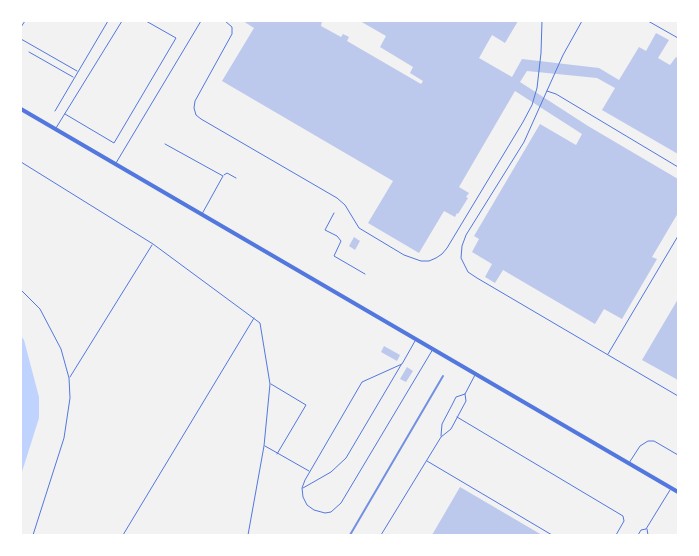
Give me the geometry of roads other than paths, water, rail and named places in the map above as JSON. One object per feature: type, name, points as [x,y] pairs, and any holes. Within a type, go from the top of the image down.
[{"type":"street","points":[[21,108],[678,492]]},
{"type":"lane","points":[[21,27],[25,21]]},
{"type":"lane","points":[[55,110],[108,21]]},
{"type":"lane","points":[[55,129],[122,21]]},
{"type":"lane","points":[[65,114],[114,143],[176,38],[146,21]]},
{"type":"lane","points":[[116,164],[201,21]]},
{"type":"lane","points":[[225,21],[232,27],[232,34],[196,101],[194,108],[196,115],[337,198],[345,205],[359,228],[404,255],[421,261],[429,261],[442,254],[447,248],[532,105],[539,77],[542,21]]},
{"type":"lane","points":[[582,21],[563,55],[524,142],[466,235],[462,246],[461,258],[464,266],[472,275],[678,396]]},
{"type":"lane","points":[[648,21],[678,38]]},
{"type":"lane","points":[[21,39],[78,71]]},
{"type":"lane","points":[[29,52],[74,78]]},
{"type":"lane","points":[[548,91],[678,167]]},
{"type":"lane","points":[[165,144],[223,176]]},
{"type":"lane","points":[[21,162],[153,244],[260,323],[270,384],[264,446],[248,535]]},
{"type":"lane","points":[[202,215],[223,176],[227,173],[236,178]]},
{"type":"lane","points":[[334,213],[325,230],[337,236],[341,242],[334,256],[365,274]]},
{"type":"lane","points":[[608,355],[678,236]]},
{"type":"lane","points":[[69,378],[153,244]]},
{"type":"lane","points":[[21,290],[40,309],[61,349],[69,378],[70,398],[64,438],[33,535]]},
{"type":"lane","points":[[123,535],[254,317]]},
{"type":"lane","points":[[302,488],[331,472],[346,458],[417,339]]},
{"type":"lane","points":[[402,364],[362,382],[302,488],[302,497],[307,505],[314,510],[325,513],[331,512],[336,508],[350,488],[433,348]]},
{"type":"lane","points":[[381,535],[441,437],[451,429],[466,401],[465,394],[476,373]]},
{"type":"lane","points":[[270,384],[306,405],[278,454]]},
{"type":"lane","points":[[441,437],[442,424],[452,404],[456,397],[465,394]]},
{"type":"lane","points":[[457,417],[623,516],[624,521],[616,535]]},
{"type":"lane","points":[[629,464],[640,446],[648,441],[654,441],[678,455]]},
{"type":"lane","points":[[264,446],[310,472]]},
{"type":"lane","points":[[426,461],[552,535]]},
{"type":"lane","points":[[638,535],[641,530],[646,528],[671,488]]},
{"type":"lane","points":[[646,528],[648,535]]},
{"type":"water","points":[[21,336],[24,340],[39,397],[39,418],[21,475]]},
{"type":"railway","points":[[350,535],[443,376]]}]
